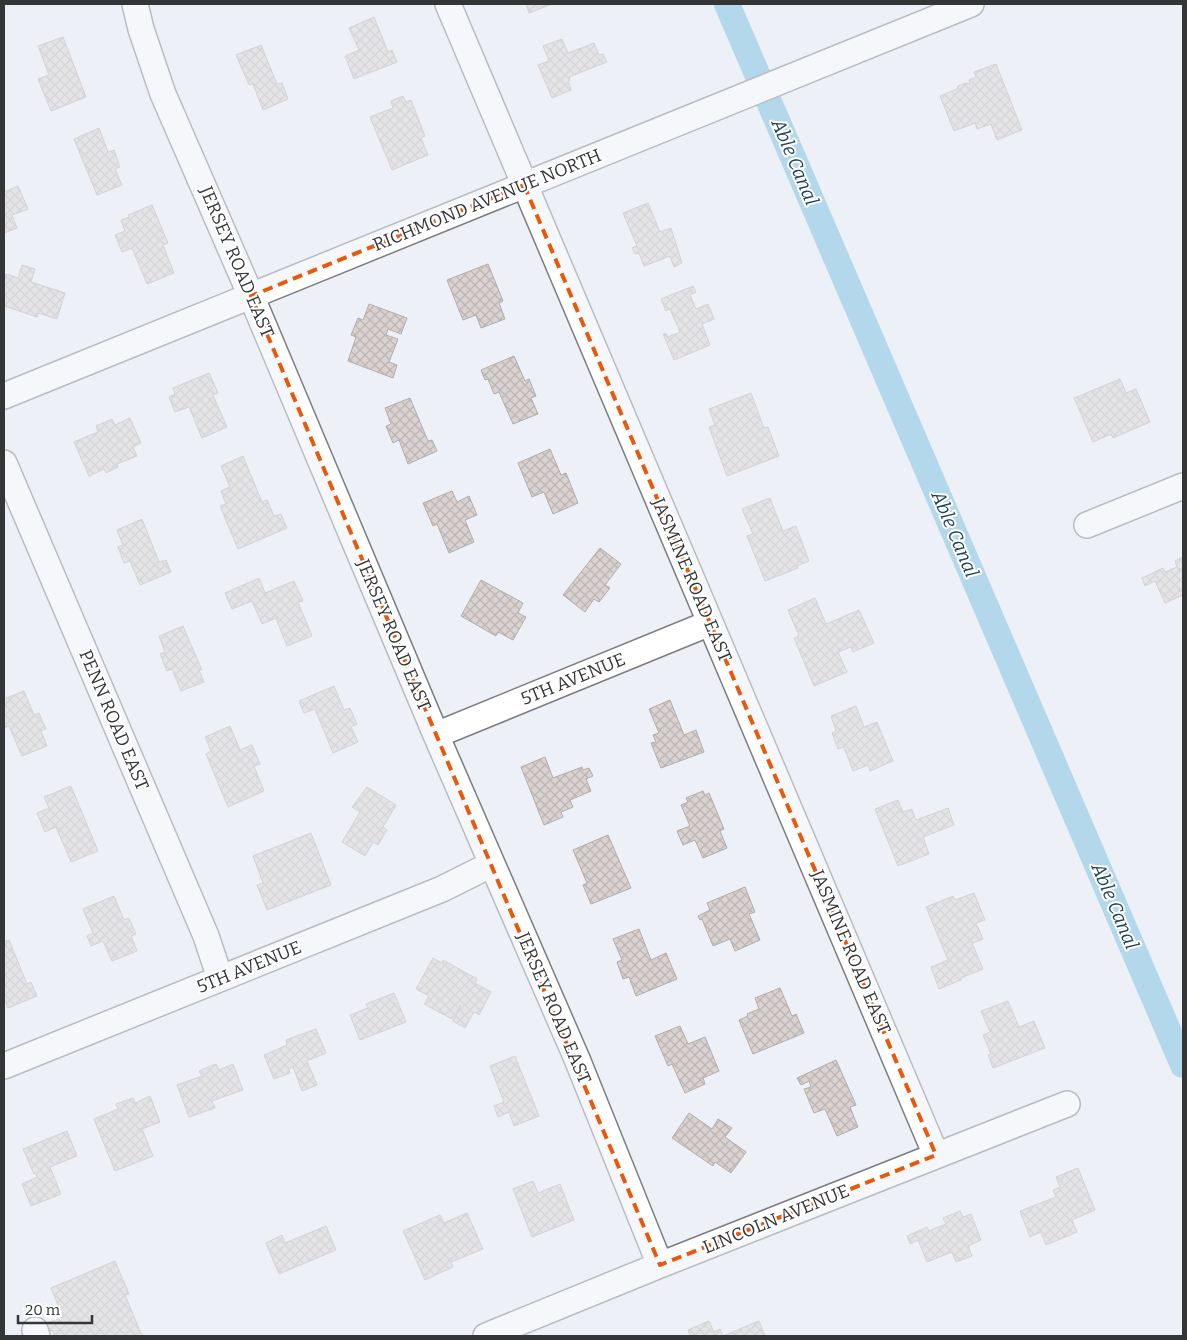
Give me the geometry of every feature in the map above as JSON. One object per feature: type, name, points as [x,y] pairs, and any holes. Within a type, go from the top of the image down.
[{"type":"street","name":"JERSEY ROAD EAST","points":[[135,4],[163,94],[251,296],[436,735],[577,1059],[660,1265]]},
{"type":"street","name":"JASMINE ROAD EAST","points":[[448,4],[936,1156]]},
{"type":"street","name":"RICHMOND AVENUE NORTH","points":[[4,396],[971,4]]},
{"type":"street","name":"PENN ROAD EAST","points":[[4,463],[206,936],[220,978]]},
{"type":"street","points":[[1087,525],[1183,486]]},
{"type":"street","name":"5TH AVENUE","points":[[436,735],[710,623]]},
{"type":"street","name":"5TH AVENUE","points":[[4,1066],[442,888],[492,864]]},
{"type":"street","name":"LINCOLN AVENUE","points":[[486,1336],[1067,1104]]},
{"type":"highlighted area","points":[[524,185],[936,1155],[660,1265],[251,296]]},
{"type":"building","points":[[526,4],[552,4],[529,13]]},
{"type":"building","points":[[374,17],[388,52],[392,50],[397,62],[354,79],[345,56],[359,50],[349,28]]},
{"type":"building","points":[[63,37],[86,97],[51,111],[38,79],[49,75],[38,46]]},
{"type":"building","points":[[562,39],[568,53],[594,43],[599,55],[603,54],[607,62],[569,77],[570,80],[568,81],[571,90],[552,98],[538,65],[549,61],[543,46]]},
{"type":"building","points":[[261,45],[277,84],[282,83],[288,99],[263,110],[253,84],[249,85],[236,55]]},
{"type":"building","points":[[996,64],[1022,130],[997,140],[991,124],[977,129],[975,123],[954,131],[940,96],[957,89],[958,86],[966,83],[970,84],[969,80],[976,77],[974,72]]},
{"type":"building","points":[[403,96],[406,102],[411,100],[425,136],[421,138],[428,155],[392,170],[370,117],[393,108],[391,101]]},
{"type":"building","points":[[99,128],[108,152],[114,150],[120,167],[115,169],[122,185],[97,195],[74,139]]},
{"type":"building","points":[[18,186],[28,209],[12,215],[17,228],[4,233],[4,192]]},
{"type":"building","points":[[648,203],[660,232],[671,228],[682,263],[674,267],[670,256],[644,266],[639,253],[635,254],[632,248],[637,246],[623,213]]},
{"type":"building","points":[[152,205],[168,243],[163,245],[174,273],[147,284],[132,248],[122,252],[115,235],[125,231],[121,220]]},
{"type":"building","points":[[488,264],[503,301],[499,303],[505,319],[481,328],[476,315],[463,320],[447,280]]},
{"type":"building","points":[[22,265],[35,269],[31,282],[65,293],[57,319],[38,313],[37,317],[4,306],[6,274],[18,278]]},
{"type":"building","points":[[693,286],[696,292],[690,295],[696,309],[708,304],[714,319],[702,324],[710,345],[674,360],[663,334],[666,333],[668,337],[680,332],[670,309],[666,311],[661,299]]},
{"type":"building","points":[[369,304],[407,318],[401,334],[388,329],[386,335],[398,339],[389,362],[397,365],[393,378],[348,361],[356,337],[351,335],[358,318],[363,320]]},
{"type":"building","points":[[514,356],[525,381],[529,379],[536,396],[531,398],[538,414],[513,424],[499,392],[494,394],[488,379],[485,380],[481,370]]},
{"type":"building","points":[[209,373],[218,393],[213,395],[227,427],[202,438],[189,407],[175,412],[169,397],[175,394],[173,388]]},
{"type":"building","points":[[1120,379],[1126,393],[1136,389],[1150,422],[1113,438],[1111,434],[1093,442],[1074,398]]},
{"type":"building","points":[[751,393],[764,428],[768,427],[779,456],[727,476],[709,427],[715,425],[709,409]]},
{"type":"building","points":[[410,398],[428,441],[432,440],[437,451],[408,464],[399,440],[393,443],[386,426],[391,424],[385,408]]},
{"type":"building","points":[[130,418],[141,443],[133,447],[137,456],[117,464],[118,467],[106,473],[104,469],[89,476],[74,442],[98,432],[96,426],[112,419],[115,425]]},
{"type":"building","points":[[550,449],[561,475],[566,473],[578,503],[553,514],[544,492],[532,497],[518,463]]},
{"type":"building","points":[[243,456],[262,502],[267,500],[274,516],[281,514],[287,528],[238,549],[220,506],[226,504],[221,491],[230,487],[221,466]]},
{"type":"building","points":[[452,491],[457,502],[469,496],[477,515],[465,520],[474,542],[449,553],[437,524],[433,526],[423,503]]},
{"type":"building","points":[[770,498],[783,531],[796,526],[809,561],[797,566],[798,568],[765,581],[747,536],[753,534],[742,509]]},
{"type":"building","points":[[142,519],[159,562],[166,560],[171,572],[140,585],[130,561],[124,563],[118,547],[123,545],[117,530]]},
{"type":"building","points":[[600,548],[621,564],[605,585],[610,588],[599,602],[594,599],[585,612],[563,595]]},
{"type":"building","points":[[1183,557],[1183,595],[1165,603],[1155,581],[1145,586],[1142,578],[1163,568],[1165,572],[1177,567],[1175,561]]},
{"type":"building","points":[[259,578],[265,593],[294,581],[303,601],[298,602],[312,636],[287,646],[276,618],[262,624],[252,601],[232,609],[225,593]]},
{"type":"building","points":[[481,580],[523,603],[518,613],[526,617],[513,640],[498,632],[496,636],[461,616]]},
{"type":"building","points":[[815,598],[826,624],[859,610],[874,643],[853,652],[851,647],[838,652],[847,672],[814,686],[794,638],[799,636],[788,610]]},
{"type":"building","points":[[183,626],[202,670],[199,670],[204,682],[181,691],[172,669],[167,671],[160,654],[165,652],[159,636]]},
{"type":"building","points":[[334,686],[344,710],[350,708],[357,724],[351,727],[358,742],[333,753],[315,709],[304,713],[299,701]]},
{"type":"building","points":[[24,691],[34,715],[39,713],[46,729],[41,731],[47,746],[22,756],[9,726],[4,728],[4,699]]},
{"type":"building","points":[[670,700],[684,735],[696,730],[704,752],[661,768],[651,743],[656,742],[653,735],[659,733],[649,709]]},
{"type":"building","points":[[856,706],[864,727],[877,722],[893,761],[870,771],[868,765],[853,771],[844,747],[838,749],[832,733],[836,731],[831,716]]},
{"type":"building","points":[[230,726],[240,750],[252,745],[260,764],[254,766],[264,791],[228,807],[206,754],[211,751],[205,737]]},
{"type":"building","points":[[545,757],[553,778],[582,767],[583,770],[589,768],[593,776],[586,779],[591,791],[570,800],[573,807],[561,812],[563,817],[544,825],[521,767]]},
{"type":"building","points":[[71,786],[98,851],[71,862],[56,827],[45,832],[37,813],[49,808],[44,797]]},
{"type":"building","points":[[367,787],[396,805],[383,827],[387,830],[378,845],[373,842],[365,856],[342,842],[360,812],[352,807]]},
{"type":"building","points":[[703,791],[705,795],[709,793],[724,829],[720,831],[727,848],[703,858],[695,840],[683,845],[677,831],[690,826],[681,805],[688,802],[686,798]]},
{"type":"building","points":[[898,800],[903,812],[912,809],[916,820],[948,808],[954,825],[923,837],[929,854],[898,866],[875,809]]},
{"type":"building","points":[[311,833],[331,885],[267,910],[257,885],[263,883],[253,856]]},
{"type":"building","points":[[608,835],[631,888],[591,904],[583,885],[587,883],[573,850]]},
{"type":"building","points":[[745,887],[755,912],[749,914],[760,940],[735,951],[730,939],[713,946],[702,919],[700,920],[698,916],[710,910],[707,903]]},
{"type":"building","points":[[974,893],[985,920],[976,923],[983,939],[972,943],[983,969],[939,989],[931,967],[948,960],[926,907],[953,896],[955,900]]},
{"type":"building","points":[[114,896],[124,920],[129,918],[136,934],[131,936],[137,951],[112,961],[103,941],[91,946],[87,936],[93,933],[83,909]]},
{"type":"building","points":[[639,929],[651,960],[666,953],[677,979],[636,996],[629,977],[623,979],[617,962],[622,960],[613,939]]},
{"type":"building","points":[[9,940],[27,984],[31,982],[37,996],[8,1008],[4,998],[4,942]]},
{"type":"building","points":[[433,958],[442,963],[443,960],[477,979],[475,983],[491,992],[479,1015],[474,1012],[465,1028],[453,1021],[461,1005],[452,1019],[424,1004],[429,996],[416,989]]},
{"type":"building","points":[[780,988],[792,1016],[796,1014],[804,1033],[753,1054],[739,1020],[759,1009],[755,998]]},
{"type":"building","points":[[394,993],[406,1022],[360,1040],[350,1015],[368,1008],[366,1004]]},
{"type":"building","points":[[1008,1001],[1019,1027],[1034,1021],[1045,1048],[993,1068],[988,1055],[991,1054],[983,1035],[990,1032],[981,1011]]},
{"type":"building","points":[[680,1026],[688,1044],[705,1037],[719,1071],[703,1078],[705,1084],[685,1093],[672,1064],[668,1066],[655,1036]]},
{"type":"building","points":[[316,1029],[326,1053],[307,1061],[317,1085],[302,1091],[293,1067],[289,1069],[290,1073],[274,1079],[264,1055],[287,1045],[286,1040]]},
{"type":"building","points":[[515,1056],[539,1116],[514,1126],[509,1112],[498,1117],[494,1106],[504,1102],[490,1066]]},
{"type":"building","points":[[836,1060],[856,1105],[850,1107],[858,1127],[837,1136],[825,1109],[814,1113],[804,1089],[811,1087],[809,1081],[801,1085],[797,1078]]},
{"type":"building","points":[[216,1064],[219,1070],[233,1064],[243,1090],[212,1101],[215,1108],[189,1117],[177,1085],[202,1076],[199,1071]]},
{"type":"building","points":[[150,1096],[160,1122],[142,1129],[153,1156],[115,1171],[94,1119],[118,1109],[116,1104],[133,1098],[135,1103]]},
{"type":"building","points":[[689,1113],[712,1129],[718,1119],[732,1128],[725,1137],[746,1152],[731,1173],[715,1162],[713,1166],[672,1138]]},
{"type":"building","points":[[67,1131],[77,1156],[50,1167],[61,1194],[31,1206],[22,1184],[37,1177],[23,1149]]},
{"type":"building","points":[[1078,1168],[1095,1210],[1072,1220],[1077,1232],[1046,1245],[1041,1232],[1030,1237],[1020,1211],[1056,1197],[1053,1190],[1060,1187],[1056,1177]]},
{"type":"building","points":[[533,1181],[538,1193],[560,1184],[574,1220],[532,1237],[513,1189]]},
{"type":"building","points":[[960,1211],[963,1217],[971,1214],[981,1240],[968,1246],[972,1256],[956,1262],[952,1252],[927,1262],[918,1240],[910,1244],[907,1236],[927,1227],[929,1231],[946,1224],[943,1218]]},
{"type":"building","points":[[467,1213],[483,1249],[451,1262],[453,1267],[425,1280],[403,1231],[440,1215],[444,1223]]},
{"type":"building","points":[[326,1226],[336,1250],[279,1274],[266,1243],[282,1235],[285,1243]]},
{"type":"building","points":[[115,1261],[129,1294],[125,1295],[142,1336],[55,1336],[52,1330],[45,1333],[42,1325],[63,1317],[51,1288]]},
{"type":"building","points":[[709,1321],[714,1332],[720,1329],[723,1336],[690,1336],[688,1330]]},
{"type":"building","points":[[759,1321],[765,1336],[723,1336]]},
{"type":"waterway","name":"Able Canal","points":[[727,4],[1183,1065]]}]
